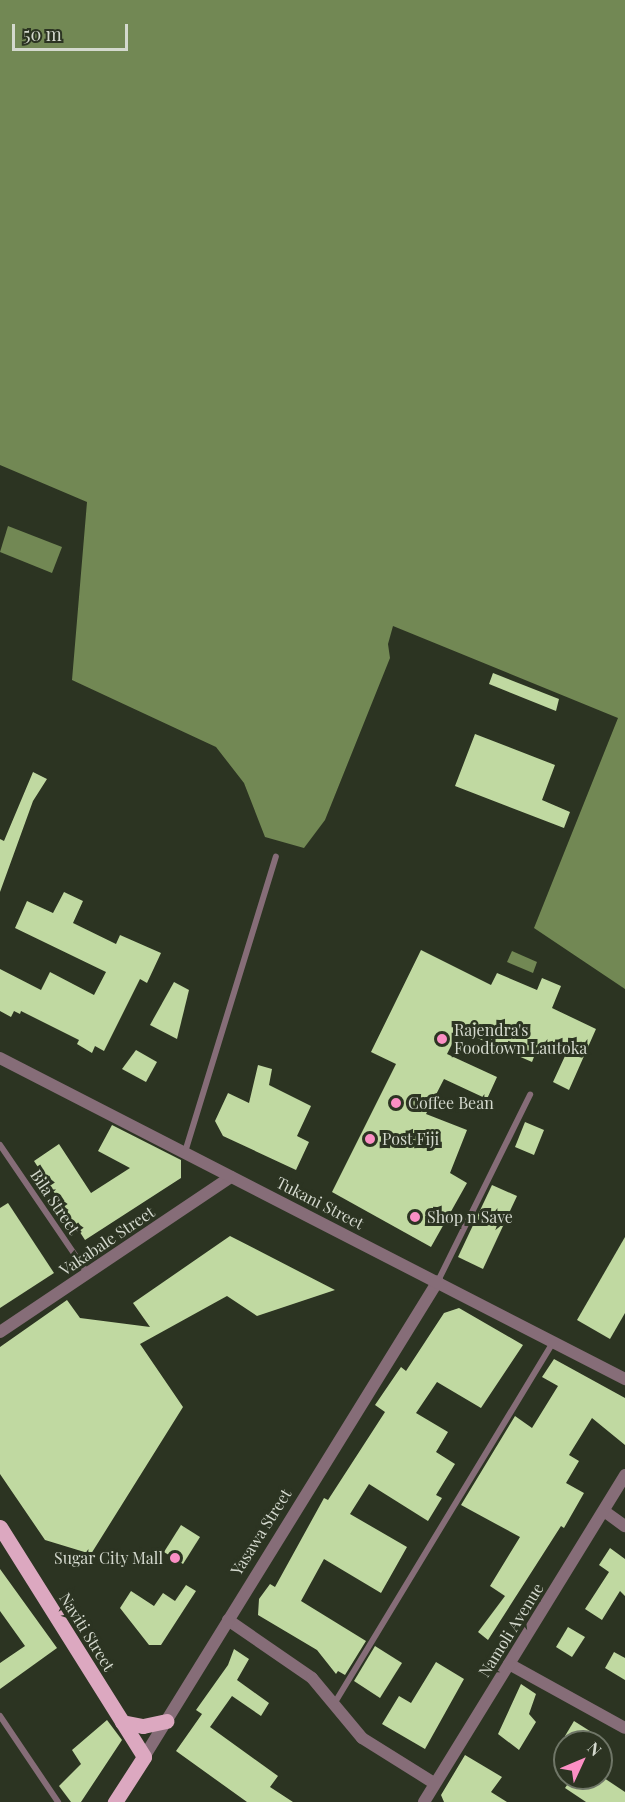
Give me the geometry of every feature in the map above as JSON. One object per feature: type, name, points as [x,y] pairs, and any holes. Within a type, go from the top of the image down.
[{"type":"main road","name":"Naviti Street","points":[[0,1527],[144,1757]]},
{"type":"main road","points":[[122,1722],[143,1726],[166,1721]]},
{"type":"main road","name":"Yasawa Street","points":[[115,1802],[144,1757]]},
{"type":"street","name":"Tukani Street","points":[[0,1058],[625,1379]]},
{"type":"street","name":"Vakabale Street","points":[[0,1332],[231,1176]]},
{"type":"street","name":"Yasawa Street","points":[[144,1757],[438,1281]]},
{"type":"street","name":"Namoli Avenue","points":[[424,1802],[625,1475]]},
{"type":"street","points":[[604,1511],[625,1526]]},
{"type":"street","points":[[228,1620],[312,1678],[362,1738],[434,1783]]},
{"type":"street","points":[[509,1664],[625,1728]]},
{"type":"lane","points":[[185,1152],[276,857]]},
{"type":"lane","points":[[438,1281],[530,1095]]},
{"type":"lane","name":"Bila Street","points":[[0,1145],[88,1274]]},
{"type":"lane","points":[[334,1704],[554,1341]]},
{"type":"lane","points":[[0,1716],[58,1802]]},
{"type":"shaded area","points":[[0,0],[625,0],[625,989],[534,928],[618,718],[393,626],[388,644],[390,658],[325,820],[304,848],[265,837],[244,783],[216,747],[72,680],[87,502],[0,465]]},
{"type":"shaded area","points":[[8,526],[62,547],[52,573],[0,552]]},
{"type":"shaded area","points":[[512,951],[537,962],[533,973],[507,962]]},
{"type":"building","points":[[493,673],[559,699],[556,711],[489,684]]},
{"type":"building","points":[[475,734],[555,765],[542,800],[570,812],[564,828],[455,786]]},
{"type":"building","points":[[33,772],[47,779],[33,801],[0,892],[0,839],[4,841]]},
{"type":"building","points":[[64,892],[83,901],[73,923],[116,944],[120,935],[161,953],[147,983],[140,979],[104,1051],[95,1046],[92,1053],[77,1044],[79,1040],[21,1011],[20,1014],[14,1011],[11,1017],[0,1011],[0,969],[41,990],[50,972],[94,995],[106,972],[15,928],[27,901],[53,913]]},
{"type":"building","points":[[421,950],[491,985],[497,973],[537,990],[542,978],[561,986],[552,1008],[596,1029],[569,1090],[553,1082],[565,1056],[539,1044],[532,1062],[459,1030],[447,1054],[497,1077],[487,1099],[444,1079],[426,1114],[467,1130],[450,1173],[467,1183],[431,1247],[332,1192],[396,1064],[371,1052]]},
{"type":"building","points":[[174,982],[189,990],[177,1039],[150,1025]]},
{"type":"building","points":[[136,1050],[157,1062],[146,1082],[122,1069]]},
{"type":"building","points":[[258,1065],[272,1069],[269,1085],[311,1106],[297,1136],[309,1142],[296,1170],[223,1136],[215,1121],[228,1093],[249,1103]]},
{"type":"building","points":[[525,1122],[544,1130],[534,1155],[515,1147]]},
{"type":"building","points":[[112,1125],[181,1160],[181,1178],[85,1240],[34,1161],[59,1144],[91,1193],[130,1168],[98,1151]]},
{"type":"building","points":[[492,1185],[517,1196],[483,1269],[458,1257]]},
{"type":"building","points":[[8,1203],[54,1273],[0,1308],[0,1208]]},
{"type":"building","points":[[230,1236],[335,1290],[257,1316],[227,1296],[140,1344],[183,1407],[91,1554],[45,1540],[0,1474],[0,1347],[67,1300],[80,1318],[150,1327],[133,1303]]},
{"type":"building","points":[[625,1237],[625,1313],[610,1339],[577,1320]]},
{"type":"building","points":[[459,1308],[523,1345],[481,1408],[437,1382],[416,1413],[448,1432],[436,1452],[455,1464],[436,1495],[442,1498],[428,1521],[369,1484],[350,1514],[407,1547],[381,1593],[324,1559],[301,1601],[366,1641],[345,1675],[338,1671],[336,1674],[317,1650],[258,1615],[259,1599],[270,1584],[275,1587],[324,1498],[328,1500],[385,1412],[375,1405],[401,1367],[406,1371],[444,1313]]},
{"type":"building","points":[[554,1359],[625,1398],[625,1445],[592,1418],[569,1455],[579,1461],[566,1483],[584,1493],[564,1528],[561,1526],[488,1640],[478,1632],[505,1596],[490,1586],[520,1537],[461,1505],[515,1416],[532,1428],[558,1386],[542,1377]]},
{"type":"building","points":[[181,1525],[200,1537],[183,1564],[164,1552]]},
{"type":"building","points":[[610,1548],[625,1559],[625,1596],[620,1591],[602,1620],[585,1609],[609,1572],[599,1565]]},
{"type":"building","points":[[0,1569],[57,1648],[0,1689],[0,1663],[25,1646],[0,1611]]},
{"type":"building","points":[[186,1585],[196,1591],[161,1645],[149,1645],[120,1608],[131,1591],[154,1606],[163,1593],[175,1601]]},
{"type":"building","points":[[568,1627],[585,1637],[572,1657],[556,1647]]},
{"type":"building","points":[[375,1646],[402,1663],[380,1698],[354,1681]]},
{"type":"building","points":[[234,1649],[249,1659],[237,1680],[269,1703],[261,1716],[232,1696],[210,1727],[278,1776],[270,1787],[293,1802],[247,1802],[176,1751],[202,1714],[196,1710],[228,1665]]},
{"type":"building","points":[[614,1652],[625,1658],[625,1680],[605,1668]]},
{"type":"building","points":[[436,1662],[464,1679],[425,1749],[382,1724],[399,1696],[411,1703]]},
{"type":"building","points":[[521,1684],[536,1694],[529,1714],[536,1722],[519,1750],[498,1734]]},
{"type":"building","points":[[107,1720],[122,1740],[81,1802],[71,1802],[59,1786],[81,1764],[72,1750]]},
{"type":"building","points":[[574,1721],[588,1730],[569,1730]]},
{"type":"building","points":[[465,1755],[502,1777],[491,1792],[507,1802],[444,1802],[441,1795]]},
{"type":"building","points":[[613,1784],[625,1792],[625,1802],[586,1802],[568,1790],[613,1790]]},
{"type":"place","name":"Rajendra's Foodtown Lautoka","points":[[442,1039]]},
{"type":"place","name":"Coffee Bean","points":[[396,1103]]},
{"type":"place","name":"Post Fiji","points":[[370,1139]]},
{"type":"place","name":"Shop n Save","points":[[415,1217]]},
{"type":"place","name":"Sugar City Mall","points":[[175,1558]]}]
